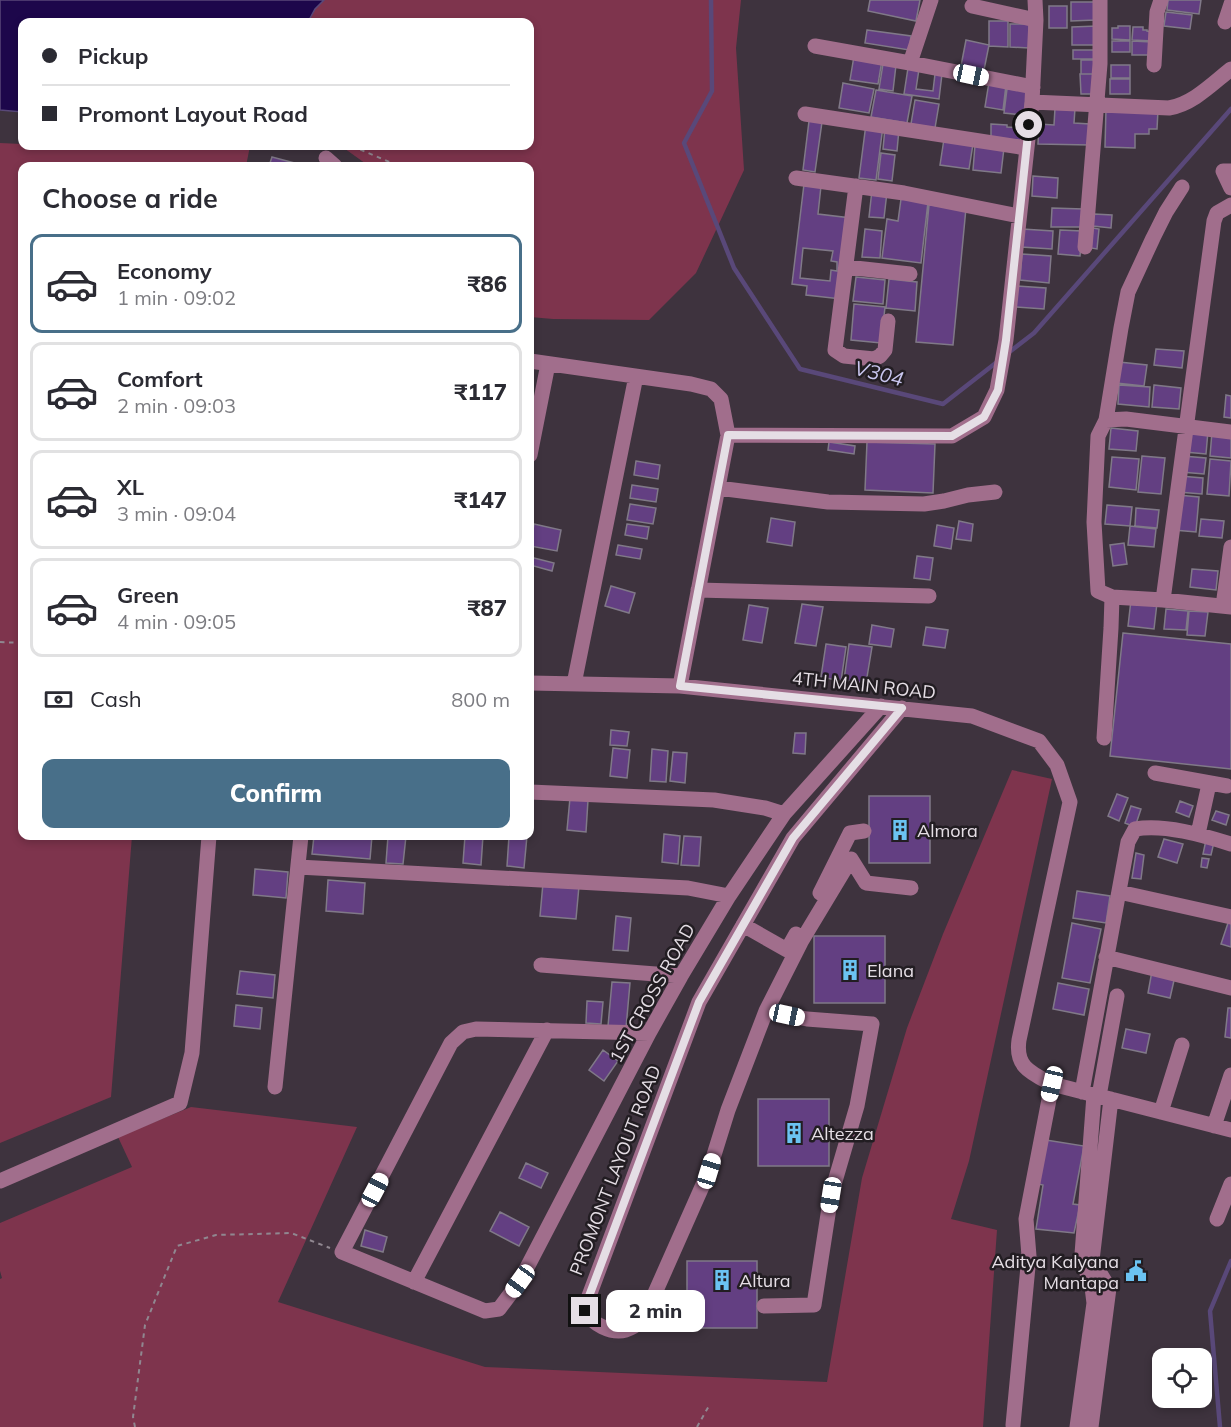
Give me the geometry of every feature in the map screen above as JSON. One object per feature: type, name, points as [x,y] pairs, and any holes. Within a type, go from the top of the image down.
[{"type":"street","points":[[910,63],[931,0]]},
{"type":"street","points":[[728,435],[952,436],[984,417],[998,390],[1006,340],[1032,94],[1035,0]]},
{"type":"street","points":[[1085,247],[1100,64],[1100,0]]},
{"type":"street","points":[[1154,65],[1157,12],[1161,0]]},
{"type":"street","points":[[1225,22],[1231,4]]},
{"type":"street","points":[[972,6],[1036,20]]},
{"type":"street","points":[[814,46],[910,63],[1032,94],[1095,105],[1169,108],[1181,106],[1231,69]]},
{"type":"street","points":[[805,114],[1026,148]]},
{"type":"street","points":[[1231,171],[1223,171],[1231,188]]},
{"type":"street","points":[[796,178],[904,193],[1019,216]]},
{"type":"street","points":[[856,186],[835,350],[844,356],[874,359],[880,356],[885,350],[888,321]]},
{"type":"street","points":[[1182,187],[1157,229],[1128,292],[1106,420],[1098,436],[1094,522],[1098,591],[1112,597],[1227,607],[1231,548]]},
{"type":"street","points":[[1163,600],[1214,220],[1217,213],[1231,206]]},
{"type":"street","points":[[846,267],[910,274]]},
{"type":"street","points":[[534,362],[691,384],[711,389],[721,399],[728,435],[680,686]]},
{"type":"street","points":[[534,435],[548,364]]},
{"type":"street","points":[[574,684],[636,376]]},
{"type":"street","points":[[1106,420],[1126,419],[1231,432]]},
{"type":"street","points":[[718,488],[828,502],[924,504],[995,492]]},
{"type":"street","points":[[698,590],[929,596]]},
{"type":"street","points":[[1104,738],[1112,597]]},
{"type":"street","name":"4TH MAIN ROAD","points":[[534,683],[680,686],[972,716],[1040,741],[1057,765],[1070,802],[1017,1052],[1020,1062],[1026,1069],[1052,1084]]},
{"type":"street","name":"1ST CROSS ROAD","points":[[414,1282],[485,1311],[499,1309],[520,1281],[649,1032],[729,896],[784,814],[881,706]]},
{"type":"street","name":"PROMONT LAYOUT ROAD","points":[[766,1011],[732,1099],[709,1171],[643,1320],[625,1330],[614,1331],[595,1324],[585,1311],[586,1304],[699,1002],[793,838],[902,708]]},
{"type":"street","points":[[1155,773],[1227,786]]},
{"type":"street","points":[[1198,834],[1209,784]]},
{"type":"street","points":[[534,792],[714,800],[765,808],[784,814]]},
{"type":"street","points":[[1077,1427],[1094,1303],[1092,1287],[1082,1254],[1106,957],[1128,842],[1135,830],[1149,827],[1198,834],[1231,844]]},
{"type":"street","points":[[743,926],[787,950],[811,911],[850,833],[864,831]]},
{"type":"street","points":[[0,1181],[180,1103],[192,1053],[209,840]]},
{"type":"street","points":[[275,1087],[301,840]]},
{"type":"street","points":[[764,1306],[814,1305],[831,1195],[857,1106],[872,1024],[807,1019],[766,1011],[801,942],[851,859],[866,883],[911,888]]},
{"type":"street","points":[[298,867],[688,888],[729,896]]},
{"type":"street","points":[[1119,892],[1231,917]]},
{"type":"street","points":[[1106,957],[1231,988]]},
{"type":"street","points":[[541,965],[681,976]]},
{"type":"street","points":[[1091,1427],[1109,1288],[1092,1260],[1096,1096],[1117,996]]},
{"type":"street","points":[[547,1030],[414,1282],[342,1252],[451,1043],[463,1032],[476,1029],[547,1030],[649,1032]]},
{"type":"street","points":[[1161,1112],[1182,1045]]},
{"type":"street","points":[[1214,1126],[1231,1075]]},
{"type":"street","points":[[1013,1425],[1029,1256],[1026,1219],[1052,1084],[1231,1130]]},
{"type":"street","points":[[1217,1219],[1231,1184]]},
{"type":"path","points":[[361,150],[389,162]]},
{"type":"path","points":[[0,642],[18,644]]},
{"type":"path","points":[[135,1427],[133,1417],[145,1325],[177,1246],[216,1235],[291,1233],[342,1252]]},
{"type":"path","points":[[697,1427],[710,1404]]},
{"type":"shaded area","points":[[0,0],[324,0],[310,18],[18,18],[18,112],[0,110]]},
{"type":"shaded area","points":[[324,0],[741,0],[736,48],[744,170],[696,273],[649,320],[534,317],[534,162],[363,162],[347,150],[534,150],[534,18],[310,18]]},
{"type":"shaded area","points":[[0,143],[18,144],[18,150],[249,150],[247,162],[18,162],[18,840],[132,840],[111,1097],[0,1143]]},
{"type":"shaded area","points":[[1012,770],[1052,779],[969,1161],[951,1219],[997,1230],[983,1427],[0,1427],[0,1279],[2,1278],[0,1223],[132,1167],[118,1137],[191,1107],[357,1127],[278,1302],[485,1367],[827,1382],[862,1178],[907,1028],[943,934]]},
{"type":"building","points":[[870,0],[920,0],[916,21],[868,11]]},
{"type":"building","points":[[1168,0],[1201,0],[1199,14],[1167,10]]},
{"type":"building","points":[[1071,2],[1095,2],[1095,20],[1071,21]]},
{"type":"building","points":[[1049,6],[1067,6],[1067,28],[1049,28]]},
{"type":"building","points":[[1166,12],[1192,15],[1190,29],[1164,26]]},
{"type":"building","points":[[989,21],[1008,21],[1008,47],[989,46]]},
{"type":"building","points":[[1010,24],[1029,24],[1029,48],[1010,47]]},
{"type":"building","points":[[1097,26],[1098,45],[1072,45],[1072,27]]},
{"type":"building","points":[[1118,26],[1130,26],[1130,40],[1112,39],[1112,28],[1118,28]]},
{"type":"building","points":[[1133,27],[1143,27],[1143,30],[1153,32],[1153,41],[1132,40]]},
{"type":"building","points":[[867,30],[911,36],[909,50],[865,43]]},
{"type":"building","points":[[966,40],[989,45],[984,70],[961,66]]},
{"type":"building","points":[[1112,41],[1130,41],[1130,52],[1112,52]]},
{"type":"building","points":[[1132,41],[1152,42],[1152,55],[1132,55]]},
{"type":"building","points":[[1073,50],[1096,50],[1096,59],[1073,59]]},
{"type":"building","points":[[854,56],[882,60],[878,84],[850,80]]},
{"type":"building","points":[[1081,60],[1097,60],[1097,74],[1081,74]]},
{"type":"building","points":[[883,64],[896,65],[893,91],[879,89]]},
{"type":"building","points":[[1111,65],[1130,65],[1130,78],[1111,78]]},
{"type":"building","points":[[908,68],[919,69],[916,89],[933,91],[935,74],[942,74],[939,99],[904,94]]},
{"type":"building","points":[[1080,74],[1095,74],[1095,94],[1081,94]]},
{"type":"building","points":[[1110,79],[1130,79],[1130,94],[1110,94]]},
{"type":"building","points":[[989,82],[1006,85],[1003,110],[985,107]]},
{"type":"building","points":[[843,83],[874,89],[869,113],[839,108]]},
{"type":"building","points":[[1007,89],[1027,91],[1024,115],[1004,113]]},
{"type":"building","points":[[876,90],[912,96],[907,123],[871,117]]},
{"type":"building","points":[[915,100],[939,104],[935,128],[911,124]]},
{"type":"building","points":[[1055,108],[1075,108],[1074,123],[1090,124],[1090,145],[1038,144],[1039,124],[1054,125]]},
{"type":"building","points":[[1106,109],[1158,110],[1157,129],[1149,129],[1149,134],[1135,134],[1135,148],[1105,147]]},
{"type":"building","points":[[809,121],[822,122],[815,172],[803,170]]},
{"type":"building","points":[[866,124],[883,126],[876,180],[859,178]]},
{"type":"building","points":[[991,124],[1022,128],[1022,142],[991,141]]},
{"type":"building","points":[[885,128],[899,129],[897,151],[883,149]]},
{"type":"building","points":[[944,139],[973,144],[969,169],[940,165]]},
{"type":"building","points":[[975,145],[1004,148],[1001,173],[973,170]]},
{"type":"building","points":[[881,153],[895,155],[892,181],[878,179]]},
{"type":"building","points":[[272,157],[291,162],[270,162]]},
{"type":"building","points":[[1033,176],[1058,178],[1057,198],[1032,196]]},
{"type":"building","points":[[804,184],[821,186],[818,214],[851,218],[841,299],[806,295],[807,286],[792,284]],"holes":[[[803,248],[833,251],[831,261],[837,262],[837,271],[831,270],[830,281],[800,278]]]},
{"type":"building","points":[[872,190],[887,192],[884,218],[869,217]]},
{"type":"building","points":[[901,199],[928,202],[921,263],[882,258],[887,219],[898,221]]},
{"type":"building","points":[[929,205],[966,208],[953,345],[916,342]]},
{"type":"building","points":[[1052,208],[1083,209],[1083,227],[1051,227]]},
{"type":"building","points":[[1094,214],[1112,215],[1111,228],[1093,226]]},
{"type":"building","points":[[1093,228],[1099,229],[1097,249],[1091,248]]},
{"type":"building","points":[[865,229],[882,231],[880,258],[862,257]]},
{"type":"building","points":[[1022,229],[1053,231],[1052,249],[1021,247]]},
{"type":"building","points":[[1060,230],[1082,231],[1080,256],[1058,254]]},
{"type":"building","points":[[1022,254],[1051,256],[1049,283],[1020,280]]},
{"type":"building","points":[[856,277],[885,280],[883,304],[853,301]]},
{"type":"building","points":[[889,279],[917,282],[915,311],[886,308]]},
{"type":"building","points":[[1017,286],[1046,288],[1044,309],[1015,307]]},
{"type":"building","points":[[854,304],[885,307],[881,343],[851,340]]},
{"type":"building","points":[[1156,349],[1184,351],[1182,368],[1154,365]]},
{"type":"building","points":[[1119,362],[1147,365],[1144,386],[1116,383]]},
{"type":"building","points":[[1119,385],[1150,387],[1149,407],[1118,404]]},
{"type":"building","points":[[1154,385],[1181,388],[1179,409],[1152,407]]},
{"type":"building","points":[[1226,395],[1231,396],[1231,418],[1224,417]]},
{"type":"building","points":[[1111,428],[1138,431],[1136,451],[1109,449]]},
{"type":"building","points":[[1187,429],[1208,431],[1206,454],[1185,452]]},
{"type":"building","points":[[1212,432],[1231,433],[1231,458],[1210,456]]},
{"type":"building","points":[[829,442],[855,446],[854,454],[828,450]]},
{"type":"building","points":[[867,442],[935,444],[933,493],[865,490]]},
{"type":"building","points":[[1142,456],[1165,458],[1161,494],[1138,492]]},
{"type":"building","points":[[1183,456],[1206,458],[1204,474],[1181,472]]},
{"type":"building","points":[[1112,457],[1139,459],[1136,490],[1109,487]]},
{"type":"building","points":[[1210,459],[1231,461],[1229,496],[1207,494]]},
{"type":"building","points":[[636,461],[660,465],[658,479],[634,475]]},
{"type":"building","points":[[1180,476],[1203,478],[1202,494],[1178,492]]},
{"type":"building","points":[[632,485],[658,489],[656,502],[630,498]]},
{"type":"building","points":[[1178,495],[1199,497],[1196,532],[1174,530]]},
{"type":"building","points":[[630,504],[656,508],[653,524],[627,520]]},
{"type":"building","points":[[1107,505],[1132,507],[1130,526],[1105,524]]},
{"type":"building","points":[[1136,508],[1159,510],[1157,528],[1135,526]]},
{"type":"building","points":[[771,518],[795,522],[792,546],[767,542]]},
{"type":"building","points":[[1201,519],[1224,521],[1222,538],[1199,536]]},
{"type":"building","points":[[959,521],[973,524],[971,541],[956,539]]},
{"type":"building","points":[[534,524],[561,530],[557,551],[534,547]]},
{"type":"building","points":[[627,524],[649,527],[647,539],[625,535]]},
{"type":"building","points":[[937,525],[954,528],[951,549],[934,546]]},
{"type":"building","points":[[1130,526],[1156,529],[1154,547],[1128,545]]},
{"type":"building","points":[[1124,543],[1127,564],[1113,566],[1110,545]]},
{"type":"building","points":[[618,545],[642,549],[640,559],[616,555]]},
{"type":"building","points":[[917,556],[933,558],[930,580],[914,578]]},
{"type":"building","points":[[534,558],[554,563],[552,571],[534,566]]},
{"type":"building","points":[[1192,569],[1218,571],[1216,590],[1190,587]]},
{"type":"building","points":[[611,586],[635,593],[629,613],[605,606]]},
{"type":"building","points":[[1131,600],[1157,603],[1154,629],[1128,626]]},
{"type":"building","points":[[802,604],[823,607],[816,646],[795,643]]},
{"type":"building","points":[[749,605],[768,608],[762,643],[743,640]]},
{"type":"building","points":[[1166,609],[1188,611],[1186,630],[1164,629]]},
{"type":"building","points":[[1189,611],[1208,612],[1205,636],[1187,635]]},
{"type":"building","points":[[872,625],[894,629],[891,647],[869,644]]},
{"type":"building","points":[[926,627],[948,630],[945,648],[923,645]]},
{"type":"building","points":[[1123,633],[1231,644],[1231,769],[1110,756]]},
{"type":"building","points":[[826,644],[846,647],[841,681],[821,677]]},
{"type":"building","points":[[849,644],[872,647],[866,683],[844,680]]},
{"type":"building","points":[[611,730],[629,732],[627,746],[610,745]]},
{"type":"building","points":[[795,733],[806,733],[805,754],[793,753]]},
{"type":"building","points":[[613,748],[630,750],[627,778],[610,776]]},
{"type":"building","points":[[652,749],[668,751],[666,782],[650,781]]},
{"type":"building","points":[[673,752],[687,753],[685,783],[670,781]]},
{"type":"building","points":[[1117,794],[1128,798],[1119,821],[1108,816]]},
{"type":"building","name":"Almora","points":[[869,796],[930,796],[930,863],[869,863]]},
{"type":"building","points":[[570,798],[588,800],[586,832],[567,830]]},
{"type":"building","points":[[1180,801],[1193,806],[1189,817],[1176,812]]},
{"type":"building","points":[[1131,806],[1141,809],[1135,827],[1125,823]]},
{"type":"building","points":[[1216,811],[1229,815],[1226,825],[1212,820]]},
{"type":"building","points":[[664,834],[680,836],[678,864],[662,862]]},
{"type":"building","points":[[684,836],[701,837],[699,866],[681,865]]},
{"type":"building","points":[[1164,839],[1183,844],[1177,863],[1158,857]]},
{"type":"building","points":[[314,840],[372,840],[370,859],[312,854]]},
{"type":"building","points":[[388,840],[406,840],[403,864],[386,863]]},
{"type":"building","points":[[465,840],[483,840],[481,865],[463,863]]},
{"type":"building","points":[[509,840],[527,840],[524,868],[507,866]]},
{"type":"building","points":[[1206,840],[1214,842],[1211,855],[1203,854]]},
{"type":"building","points":[[1136,853],[1144,855],[1141,879],[1132,878]]},
{"type":"building","points":[[1202,858],[1209,859],[1207,868],[1201,867]]},
{"type":"building","points":[[255,869],[288,872],[286,898],[253,895]]},
{"type":"building","points":[[328,880],[365,883],[363,914],[326,911]]},
{"type":"building","points":[[543,883],[579,886],[576,919],[540,916]]},
{"type":"building","points":[[1077,891],[1110,896],[1106,923],[1073,918]]},
{"type":"building","points":[[616,916],[631,918],[628,951],[613,950]]},
{"type":"building","points":[[1229,920],[1231,920],[1231,947],[1221,944]]},
{"type":"building","points":[[1072,923],[1101,929],[1090,983],[1062,978]]},
{"type":"building","name":"Elana","points":[[814,936],[885,936],[885,1003],[814,1003]]},
{"type":"building","points":[[240,971],[275,975],[273,998],[237,994]]},
{"type":"building","points":[[1152,971],[1175,976],[1170,998],[1148,993]]},
{"type":"building","points":[[612,982],[630,983],[626,1028],[608,1026]]},
{"type":"building","points":[[1058,983],[1089,989],[1084,1015],[1053,1009]]},
{"type":"building","points":[[587,1001],[603,1002],[601,1024],[586,1023]]},
{"type":"building","points":[[236,1005],[262,1008],[260,1029],[234,1026]]},
{"type":"building","points":[[1228,1008],[1231,1008],[1231,1038],[1225,1037]]},
{"type":"building","points":[[1126,1029],[1150,1034],[1146,1053],[1122,1048]]},
{"type":"building","points":[[603,1050],[618,1061],[604,1081],[589,1070]]},
{"type":"building","name":"Altezza","points":[[758,1099],[829,1099],[829,1166],[758,1166]]},
{"type":"building","points":[[1046,1140],[1084,1146],[1073,1204],[1080,1205],[1074,1233],[1036,1229],[1043,1185],[1038,1184]]},
{"type":"building","points":[[526,1163],[548,1173],[541,1188],[519,1178]]},
{"type":"building","points":[[500,1212],[529,1227],[519,1246],[490,1231]]},
{"type":"building","points":[[365,1230],[387,1237],[383,1252],[361,1246]]},
{"type":"building","name":"Altura","points":[[687,1261],[757,1261],[757,1328],[687,1328]]},
{"type":"waterway","name":"V304","points":[[711,0],[712,91],[684,143],[734,268],[800,369],[943,404],[997,362]]},
{"type":"waterway","name":"V304","points":[[1008,353],[1034,333],[1231,109]]},
{"type":"waterway","name":"V304","points":[[1220,1427],[1210,1311],[1231,1261]]},
{"type":"place","name":"Almora","points":[[900,830]]},
{"type":"place","name":"Elana","points":[[850,970]]},
{"type":"place","name":"Altezza","points":[[794,1133]]},
{"type":"place","name":"Aditya Kalyana Mantapa","points":[[1136,1271]]},
{"type":"place","name":"Altura","points":[[722,1280]]},
{"type":"route","points":[[585,1311],[699,1002],[793,838],[902,708],[680,686],[728,435],[952,436],[984,417],[998,390],[1006,340],[1029,125]]}]
